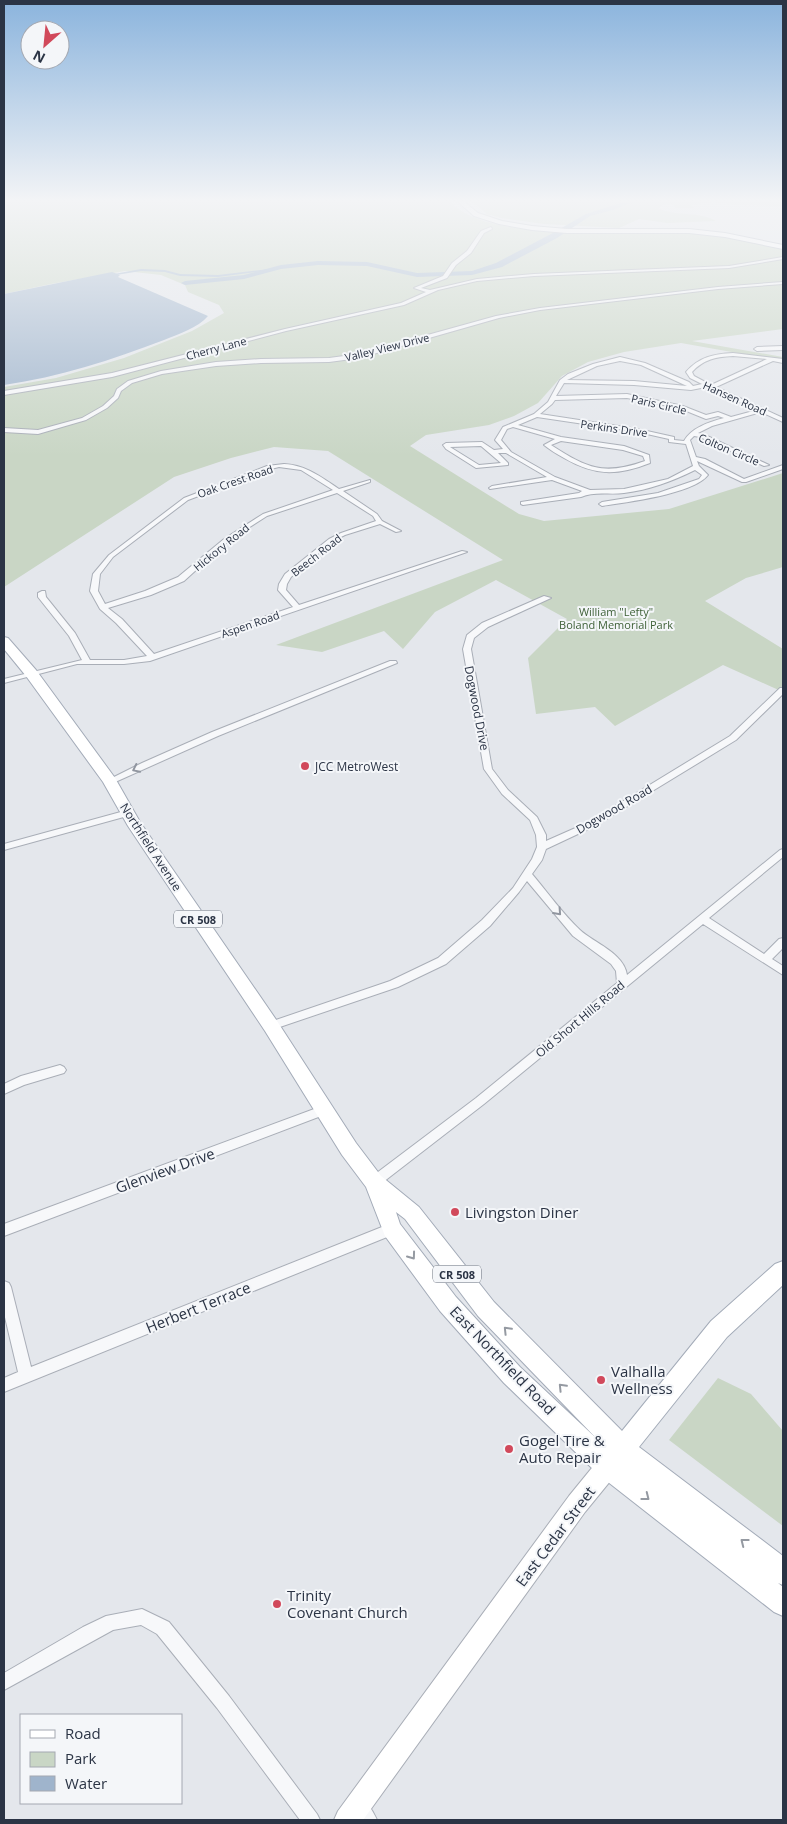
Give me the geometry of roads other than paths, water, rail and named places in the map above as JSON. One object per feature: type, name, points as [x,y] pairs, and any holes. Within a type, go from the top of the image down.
[{"type":"main road","name":"Northfield Avenue","points":[[4,628],[31,673]]},
{"type":"main road","name":"Northfield Avenue","points":[[4,641],[31,673],[110,781],[128,813],[271,1026],[349,1149]]},
{"type":"main road","name":"East Northfield Road","points":[[349,1149],[374,1182],[412,1213],[486,1309],[616,1457],[783,1572]]},
{"type":"main road","name":"East Northfield Road","points":[[374,1182],[392,1229],[444,1299],[512,1375],[616,1457],[783,1604]]},
{"type":"main road","points":[[392,1229],[410,1227],[449,1278],[463,1281]]},
{"type":"main road","name":"East Cedar Street","points":[[358,1815],[572,1511],[719,1329],[783,1271]]},
{"type":"street","points":[[420,286],[416,288],[431,292]]},
{"type":"street","name":"Cherry Lane","points":[[4,392],[112,375],[285,330],[402,304],[448,286]]},
{"type":"street","name":"Valley View Drive","points":[[4,430],[38,432],[84,418],[105,407],[116,397],[119,390],[130,382],[161,373],[216,364],[329,360],[360,356],[498,317],[540,310],[742,286]]},
{"type":"street","points":[[756,349],[783,348]]},
{"type":"street","name":"Hansen Road","points":[[772,359],[733,354],[704,359],[689,372],[694,379],[783,420]]},
{"type":"street","points":[[692,388],[687,383],[643,364],[620,359],[595,365],[570,375],[562,381],[554,398],[536,415],[505,428],[498,440],[507,451],[553,478],[586,491],[624,491],[670,480],[696,467]]},
{"type":"street","points":[[562,381],[634,383],[692,388],[709,386],[772,359],[783,360]]},
{"type":"street","name":"Paris Circle","points":[[554,398],[627,396],[681,407],[706,417],[718,414],[732,419]]},
{"type":"street","points":[[602,504],[659,495],[701,480],[706,475],[696,467],[687,440],[691,434],[702,427],[762,410]]},
{"type":"street","name":"Perkins Drive","points":[[536,415],[561,421],[626,428],[672,438],[671,441],[688,444]]},
{"type":"street","points":[[513,425],[560,439],[624,448],[646,455],[648,462],[632,469],[612,472],[582,467],[547,445],[560,439]]},
{"type":"street","name":"Colton Circle","points":[[691,434],[701,435],[766,465]]},
{"type":"street","points":[[493,452],[506,464],[478,467],[448,448],[446,444],[482,444],[493,452],[507,451]]},
{"type":"street","name":"Colton Circle","points":[[693,458],[702,460],[744,481],[783,467]]},
{"type":"street","name":"Oak Crest Road","points":[[152,657],[129,631],[103,607],[94,591],[97,574],[103,564],[119,550],[195,494],[269,467],[280,466],[304,469],[375,516],[380,522],[398,531]]},
{"type":"street","points":[[492,488],[553,478]]},
{"type":"street","name":"Hickory Road","points":[[103,607],[168,586],[194,570],[226,540],[255,520],[278,510],[368,481]]},
{"type":"street","points":[[523,503],[581,495],[586,491]]},
{"type":"street","name":"Beech Road","points":[[297,608],[282,590],[288,576],[331,540],[355,529],[380,522]]},
{"type":"street","name":"Aspen Road","points":[[4,681],[66,664],[124,662],[152,657],[464,552]]},
{"type":"street","points":[[42,593],[42,597],[72,635],[88,662]]},
{"type":"street","name":"Dogwood Drive","points":[[542,847],[541,835],[534,820],[505,792],[488,769],[467,649],[470,637],[485,625],[547,598]]},
{"type":"street","points":[[110,781],[161,756],[306,696],[393,663]]},
{"type":"street","name":"Dogwood Road","points":[[542,847],[592,824],[733,738],[783,690]]},
{"type":"street","points":[[4,847],[128,813]]},
{"type":"street","points":[[271,1026],[394,984],[442,961],[486,924],[527,875],[537,860],[542,847]]},
{"type":"street","name":"Old Short Hills Road","points":[[374,1182],[480,1101],[783,852]]},
{"type":"street","points":[[527,875],[577,933],[615,961],[621,971],[622,984]]},
{"type":"street","points":[[703,919],[783,971]]},
{"type":"street","points":[[765,959],[783,942]]},
{"type":"street","points":[[4,1088],[60,1070]]},
{"type":"street","name":"Glenview Drive","points":[[4,1230],[325,1110]]},
{"type":"street","name":"Herbert Terrace","points":[[4,1385],[392,1229]]},
{"type":"street","points":[[4,1287],[26,1376]]},
{"type":"street","points":[[4,1682],[88,1633],[112,1622],[142,1617],[163,1628],[223,1702],[312,1820]]},
{"type":"water","points":[[43,286],[139,286],[208,316],[188,330],[125,354],[65,373],[4,385],[4,294]]},
{"type":"place","name":"JCC MetroWest","points":[[305,766]]},
{"type":"place","name":"Livingston Diner","points":[[455,1212]]},
{"type":"place","name":"Valhalla Wellness","points":[[601,1380]]},
{"type":"place","name":"Gogel Tire & Auto Repair","points":[[509,1449]]},
{"type":"place","name":"Trinity Covenant Church","points":[[277,1604]]},
{"type":"park label","name":"William \"Lefty\" Boland Memorial Park","points":[[616,617]]}]
